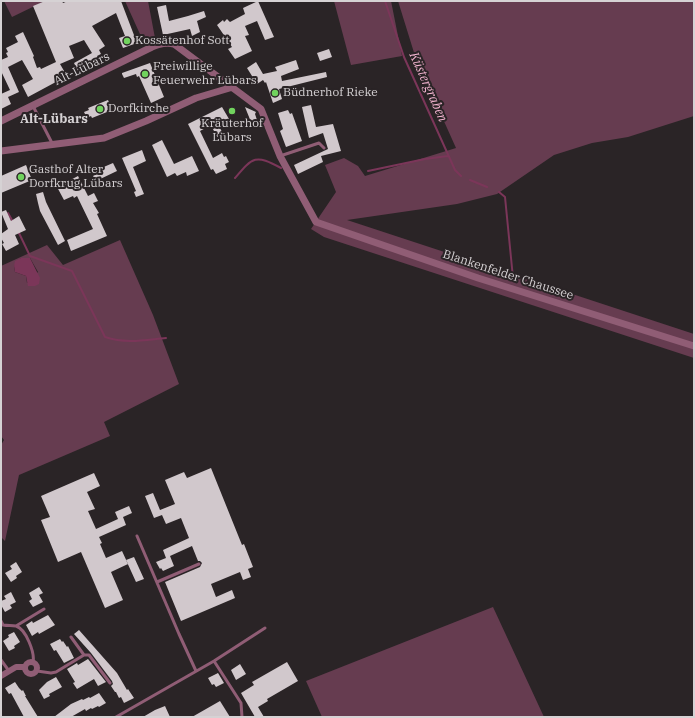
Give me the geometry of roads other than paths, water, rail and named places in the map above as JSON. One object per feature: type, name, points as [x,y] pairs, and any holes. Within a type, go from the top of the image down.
[{"type":"street","name":"Alt-Lübars","points":[[1,121],[108,68],[163,43],[174,44],[261,109],[280,156],[316,222]]},
{"type":"street","points":[[1,150],[53,145],[108,137],[196,98],[233,88]]},
{"type":"street","name":"Blankenfelder Chaussee","points":[[316,222],[478,278],[694,346]]},
{"type":"street","points":[[33,662],[37,667],[37,671],[32,675],[28,674],[25,671],[25,667],[27,663],[33,662]]},
{"type":"street","points":[[1,676],[16,667],[25,667]]},
{"type":"lane","points":[[33,106],[53,145]]},
{"type":"lane","points":[[280,156],[318,143],[324,148]]},
{"type":"lane","points":[[138,536],[196,671]]},
{"type":"lane","points":[[157,582],[199,564]]},
{"type":"lane","points":[[1,621],[3,625],[9,627],[16,626],[44,609]]},
{"type":"lane","points":[[16,626],[21,629],[32,647],[34,658],[33,662]]},
{"type":"lane","points":[[116,717],[214,661],[265,628]]},
{"type":"lane","points":[[71,637],[84,655],[88,655],[110,682]]},
{"type":"lane","points":[[37,671],[51,673],[56,672],[84,655]]},
{"type":"lane","points":[[1,660],[9,671]]},
{"type":"lane","points":[[214,661],[242,703],[242,717]]},
{"type":"waterway","name":"Küstergraben","points":[[385,1],[404,57],[455,170],[461,176]]},
{"type":"waterway","points":[[368,171],[425,159],[448,156]]},
{"type":"waterway","points":[[235,178],[246,166],[255,160],[260,159],[281,168]]},
{"type":"waterway","name":"Küstergraben","points":[[470,180],[487,187]]},
{"type":"waterway","name":"Küstergraben","points":[[499,192],[505,197],[513,278]]},
{"type":"waterway","points":[[8,213],[13,222]]},
{"type":"waterway","points":[[18,231],[30,256],[72,271],[105,337],[128,341],[166,338]]},
{"type":"place","name":"Kossätenhof Sott","points":[[127,41]]},
{"type":"place","name":"Freiwillige Feuerwehr Lübars","points":[[145,74]]},
{"type":"place","name":"Büdnerhof Rieke","points":[[275,93]]},
{"type":"place","name":"Dorfkirche","points":[[100,109]]},
{"type":"place","name":"Kräuterhof Lübars","points":[[232,111]]},
{"type":"place","name":"Gasthof Alter Dorfkrug Lübars","points":[[21,177]]},
{"type":"district","name":"Alt-Lübars","points":[[54,119]]}]
